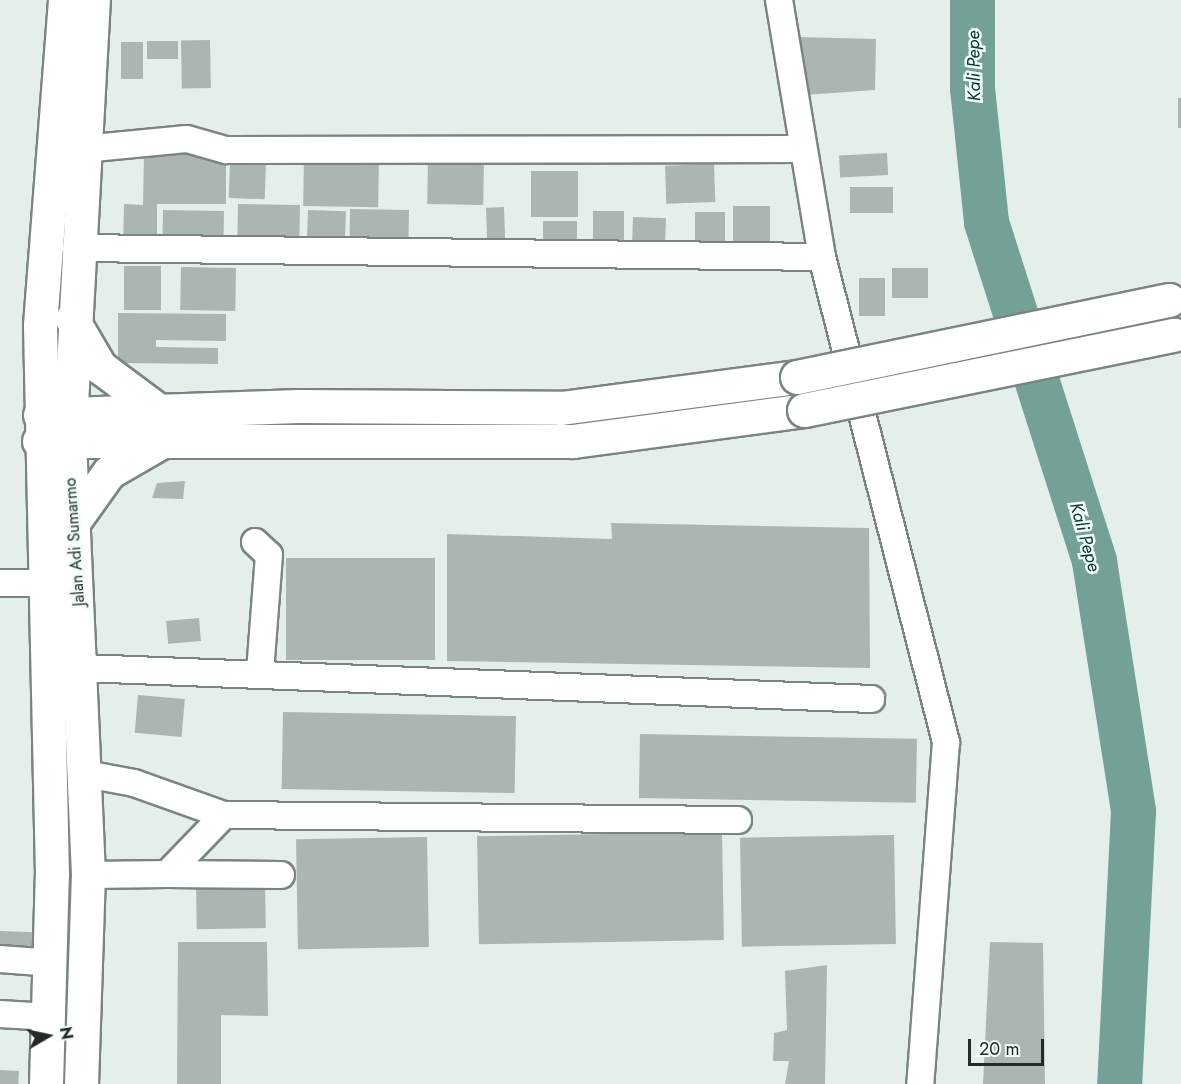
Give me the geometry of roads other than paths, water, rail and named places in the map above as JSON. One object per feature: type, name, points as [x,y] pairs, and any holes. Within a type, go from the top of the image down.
[{"type":"main road","name":"Jalan Adi Sumarmo","points":[[65,0],[40,314],[54,428],[74,521],[83,668],[86,774],[106,874],[81,1084]]},
{"type":"main road","name":"Jalan Adi Sumarmo","points":[[46,1084],[53,963],[42,583],[54,428],[72,319],[93,0]]},
{"type":"main road","points":[[54,428],[561,408],[797,377],[1175,299]]},
{"type":"main road","points":[[72,319],[100,367],[164,425],[573,441],[804,410],[1178,335]]},
{"type":"main road","points":[[74,521],[109,472],[164,425]]},
{"type":"main road","points":[[52,875],[106,874]]},
{"type":"street","points":[[779,0],[822,257],[946,742],[920,1084]]},
{"type":"street","points":[[83,149],[197,139],[226,150],[803,149]]},
{"type":"street","points":[[76,248],[822,257]]},
{"type":"street","points":[[255,542],[269,555],[260,671]]},
{"type":"street","points":[[0,583],[42,583]]},
{"type":"street","points":[[83,668],[260,671],[871,699]]},
{"type":"street","points":[[86,774],[134,783],[224,815],[738,820]]},
{"type":"street","points":[[167,874],[224,815]]},
{"type":"street","points":[[106,874],[281,875]]},
{"type":"street","points":[[0,959],[53,963]]},
{"type":"street","points":[[0,1014],[50,1017]]},
{"type":"waterway","name":"Kali Pepe","points":[[972,0],[972,88],[986,222],[1094,561],[1133,811],[1119,1084]]}]
